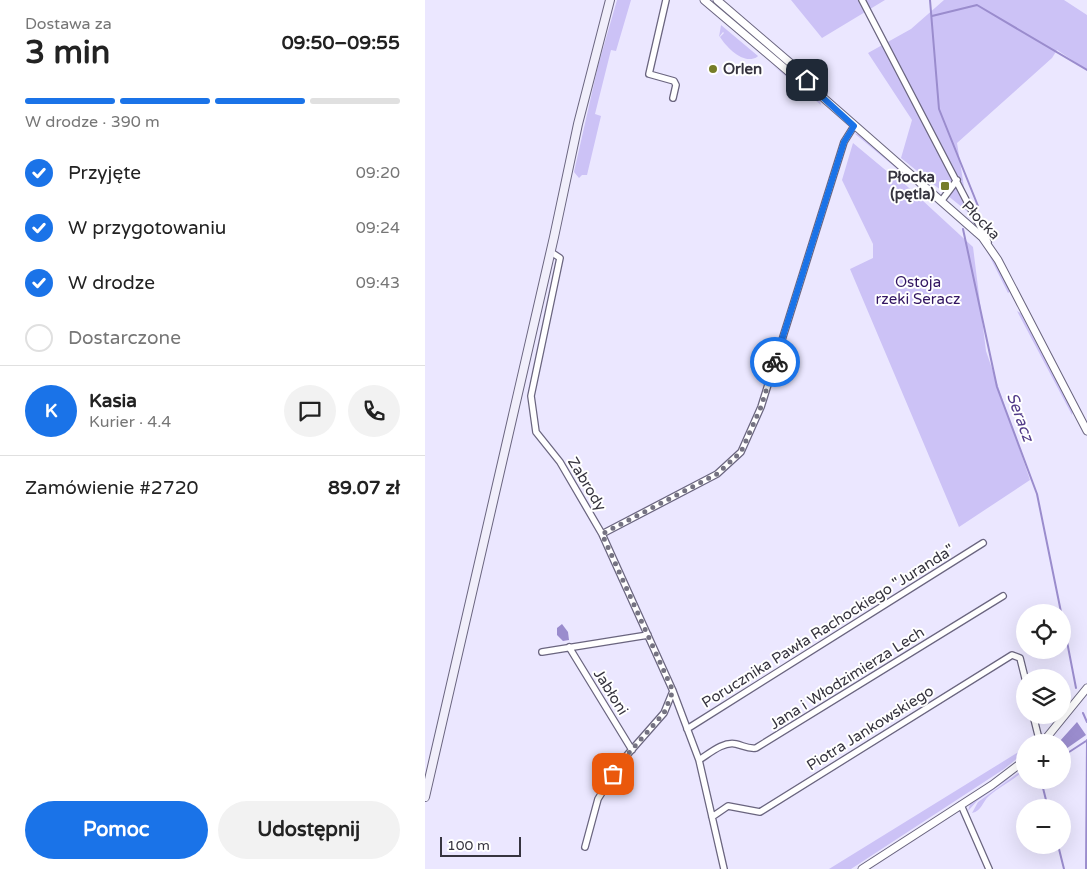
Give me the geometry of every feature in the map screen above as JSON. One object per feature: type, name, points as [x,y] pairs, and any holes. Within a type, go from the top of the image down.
[{"type":"main road","points":[[425,797],[554,237],[570,181],[590,80],[610,0]]},
{"type":"main road","points":[[600,42],[614,0]]},
{"type":"street","points":[[666,0],[649,74],[674,81],[676,85],[673,98]]},
{"type":"street","name":"Płocka","points":[[703,0],[803,84],[819,94]]},
{"type":"street","name":"Płocka","points":[[717,0],[795,67],[819,94],[854,126],[973,227],[989,246],[1087,431]]},
{"type":"street","points":[[863,0],[957,180],[989,246]]},
{"type":"street","points":[[721,15],[727,8]]},
{"type":"street","points":[[766,53],[769,45]]},
{"type":"street","points":[[602,534],[717,474],[741,452],[761,407],[844,142],[854,126]]},
{"type":"street","points":[[942,200],[957,180]]},
{"type":"street","name":"Zabrody","points":[[551,252],[559,258],[531,396],[536,432],[559,462],[602,534],[673,691],[699,760],[724,869]]},
{"type":"street","name":"Porucznika Pawła Rachockiego \"Juranda\"","points":[[687,729],[983,544]]},
{"type":"street","name":"Jana i Włodzimierza Lech","points":[[699,760],[726,744],[735,744],[749,749],[756,748],[1003,596]]},
{"type":"street","points":[[542,652],[648,634]]},
{"type":"street","name":"Jabłoni","points":[[569,647],[632,750]]},
{"type":"street","name":"Piotra Jankowskiego","points":[[712,817],[728,806],[760,812],[1012,655],[1020,658],[1023,669]]},
{"type":"street","points":[[1050,734],[1087,688]]},
{"type":"street","points":[[585,847],[598,800],[621,762],[664,713],[673,691]]},
{"type":"street","points":[[862,869],[961,806],[1016,768]]},
{"type":"street","points":[[961,806],[989,869]]},
{"type":"green space","points":[[617,0],[631,0],[616,51],[611,50],[595,114],[601,116],[587,175],[582,175],[579,178],[574,172],[598,66]]},
{"type":"green space","points":[[791,0],[885,0],[822,38]]},
{"type":"green space","points":[[944,0],[1064,0],[1087,15],[1087,70],[1057,50],[1052,58],[957,143],[968,212],[901,158],[912,120],[868,53],[911,29]]},
{"type":"green space","points":[[721,25],[758,56],[747,59],[731,50],[720,37],[723,32],[719,37]]},
{"type":"green space","points":[[771,64],[820,101],[821,105]]},
{"type":"green space","points":[[854,133],[860,135],[970,230]]},
{"type":"green space","name":"Ostoja rzeki Seracz","points":[[853,143],[895,178],[896,176],[973,247],[986,351],[1030,480],[959,527],[850,269],[873,258],[873,244],[842,180]]},
{"type":"green space","points":[[970,230],[974,233],[983,243],[987,250],[976,236]]},
{"type":"green space","points":[[987,250],[1011,291],[1008,293]]},
{"type":"green space","points":[[1017,311],[1022,314],[1073,410],[1072,415]]},
{"type":"green space","points":[[1016,754],[1016,759],[1004,769],[851,869],[829,869]]},
{"type":"green space","points":[[1016,771],[1006,781],[977,801],[968,811],[970,804]]},
{"type":"green space","points":[[1016,775],[1016,777],[989,796],[980,808],[972,813],[978,802]]},
{"type":"shaded area","points":[[562,624],[568,632],[569,640],[563,641],[557,635],[557,628]]},
{"type":"shaded area","points":[[1077,722],[1086,735],[1071,745],[1071,734],[1066,734]]},
{"type":"waterway","name":"Seracz","points":[[930,0],[939,109],[978,206],[974,214]]},
{"type":"waterway","points":[[932,16],[977,5],[1087,70]]},
{"type":"waterway","name":"Seracz","points":[[963,229],[997,387],[1037,494],[1059,604]]},
{"type":"waterway","name":"Seracz","points":[[1070,659],[1076,688]]},
{"type":"waterway","name":"Seracz","points":[[1083,713],[1087,722]]},
{"type":"waterway","points":[[1086,869],[1087,740]]},
{"type":"waterway","points":[[1071,751],[1086,741]]},
{"type":"waterway","points":[[1043,789],[1046,799]]},
{"type":"waterway","points":[[1060,854],[1064,869]]},
{"type":"way so far","points":[[613,774],[621,762],[653,728],[664,713],[673,691],[602,534],[717,474],[741,452],[761,407],[775,362]]},
{"type":"place","name":"Orlen","points":[[713,69]]},
{"type":"place","name":"Płocka (pętla)","points":[[945,186]]},
{"type":"route","points":[[775,362],[844,142],[854,126],[819,94],[807,80]]}]
